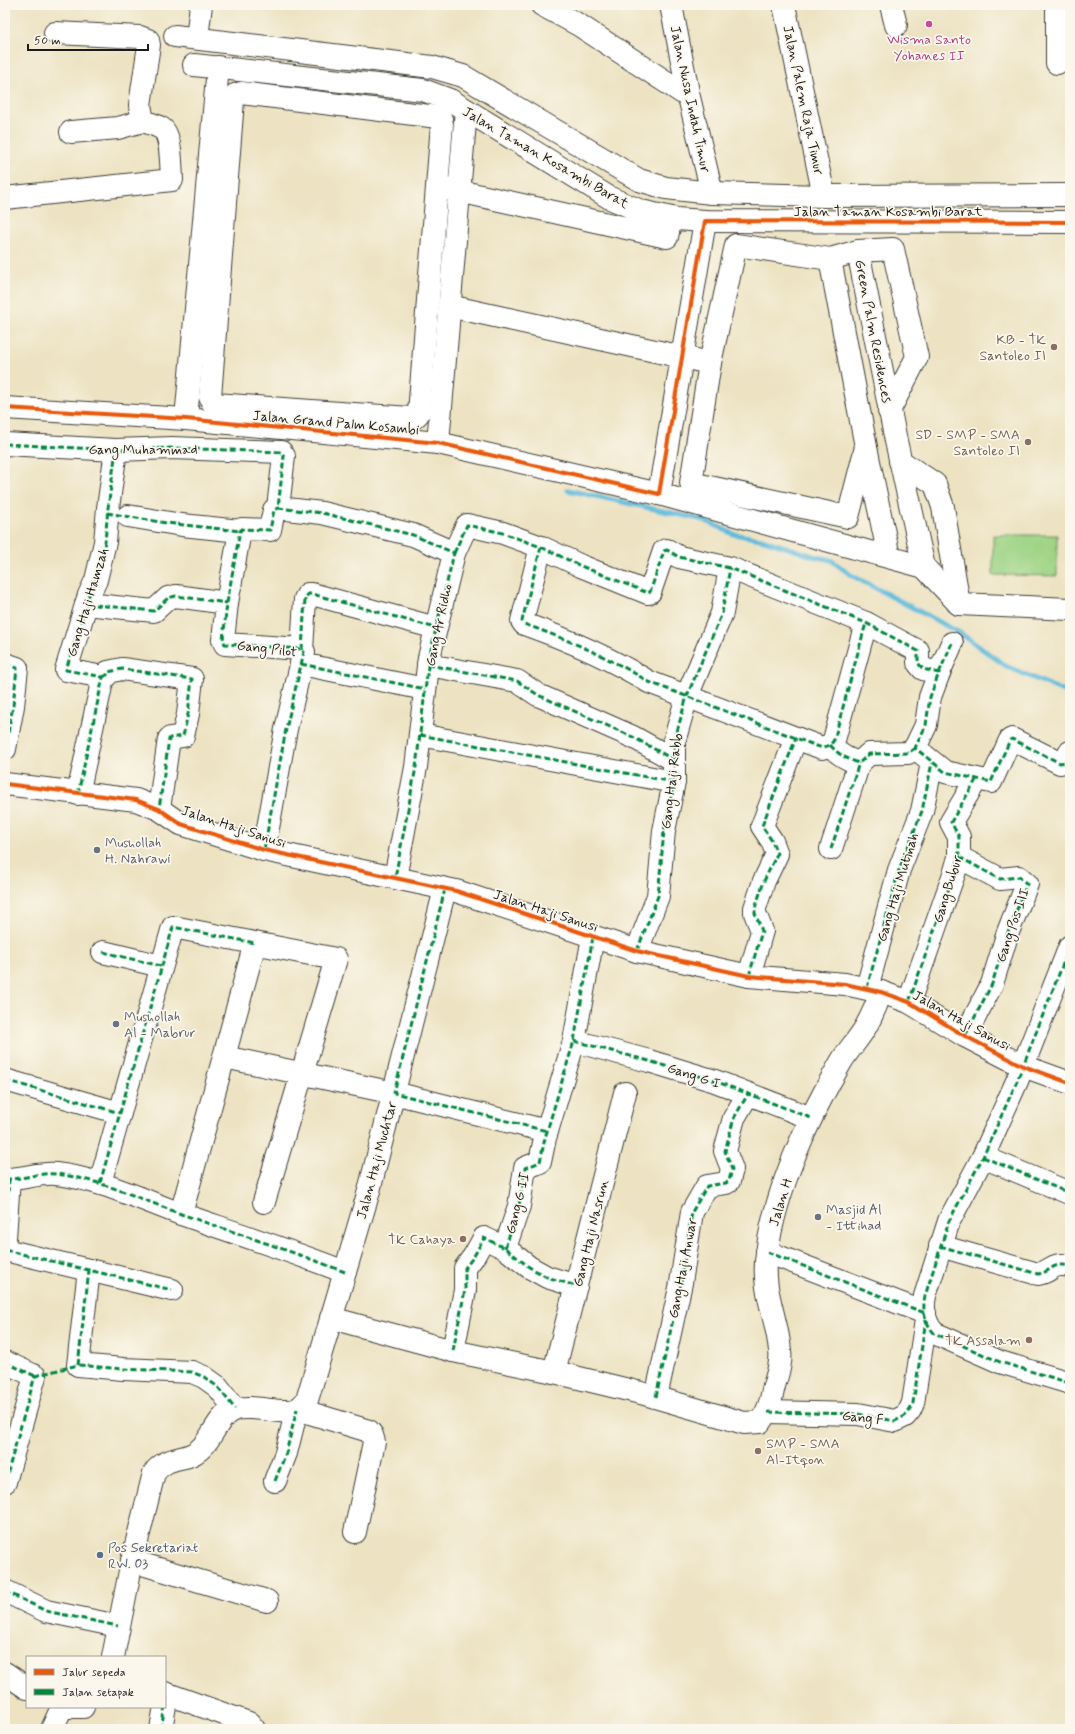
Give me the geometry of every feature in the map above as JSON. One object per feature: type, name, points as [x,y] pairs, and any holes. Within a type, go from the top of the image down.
[{"type":"street","points":[[542,5],[578,15],[689,97]]},
{"type":"street","name":"Jalan Nusa Indah Timur","points":[[671,5],[689,97],[712,193]]},
{"type":"street","name":"Jalan Palem Raja Timur","points":[[784,5],[824,196]]},
{"type":"street","points":[[1057,5],[1057,63]]},
{"type":"street","name":"Jalan Taman Kosambi Barat","points":[[176,36],[199,23],[432,67],[463,76],[639,180],[666,188],[712,193],[824,196],[1070,195]]},
{"type":"street","points":[[54,33],[140,37],[148,40],[149,45],[140,105],[143,121]]},
{"type":"street","name":"Jalan Taman Kosambi Barat","points":[[194,65],[423,90],[450,100],[610,198],[641,210],[671,218],[705,221],[1070,222]]},
{"type":"street","points":[[186,419],[218,67]]},
{"type":"street","points":[[241,93],[438,117],[441,119],[442,124],[437,186],[419,413],[415,417],[410,418],[223,405],[212,402],[210,397],[212,365],[233,100],[235,95],[241,93]]},
{"type":"street","points":[[438,443],[466,110]]},
{"type":"street","points":[[5,198],[172,180],[169,142],[161,128],[143,121],[118,128],[71,132]]},
{"type":"street","points":[[437,186],[667,237],[671,218]]},
{"type":"street","points":[[705,221],[659,494],[924,567],[959,604],[1070,609]]},
{"type":"street","points":[[449,306],[710,363],[736,245],[830,259]]},
{"type":"street","points":[[858,251],[893,249],[916,352],[916,360],[889,410]]},
{"type":"street","name":"Green Palm Residences","points":[[889,557],[866,448],[830,259],[858,251],[889,410],[924,567]]},
{"type":"street","name":"Green Palm Residences","points":[[710,363],[691,483],[848,517],[866,448]]},
{"type":"street","name":"Jalan Grand Palm Kosambi","points":[[5,408],[186,419],[438,443],[659,494]]},
{"type":"street","name":"Gang Muhammad","points":[[5,444],[116,450],[172,448],[282,452],[284,456],[278,508]]},
{"type":"street","points":[[866,448],[898,451],[935,484],[943,507],[959,604]]},
{"type":"street","name":"Gang Haji Hamzah","points":[[103,677],[66,670],[89,594],[96,580],[105,542],[115,514],[116,450]]},
{"type":"street","points":[[115,514],[176,524],[240,531],[242,529],[270,530],[274,510],[278,508],[322,513],[413,535],[454,553]]},
{"type":"street","name":"Gang Ar Ridho","points":[[395,878],[416,767],[428,665],[454,553],[467,525],[503,533],[541,547]]},
{"type":"street","name":"Gang Pilot","points":[[240,531],[227,602],[223,640],[224,643],[302,657],[286,729],[264,850]]},
{"type":"street","points":[[866,623],[834,740],[830,745],[822,748],[649,682],[624,666],[573,642],[524,624],[522,621],[541,547],[582,566],[648,593],[650,592],[664,551],[666,550],[679,557],[730,568],[866,623],[918,651],[918,663],[923,669],[939,673]]},
{"type":"street","name":"Gang Haji Rabb","points":[[637,951],[658,896],[664,831],[674,782],[674,742],[687,696],[722,613],[730,568]]},
{"type":"street","points":[[426,690],[302,657],[305,599],[306,596],[312,594],[436,628]]},
{"type":"street","points":[[86,604],[154,611],[168,598],[176,596],[227,602]]},
{"type":"street","points":[[831,849],[859,763],[869,754],[908,752],[916,748],[926,725],[930,697],[952,643]]},
{"type":"street","points":[[5,664],[17,668],[13,706],[5,749]]},
{"type":"street","points":[[428,665],[517,681],[538,695],[633,737],[674,760]]},
{"type":"street","points":[[78,794],[103,677],[107,675],[108,672],[122,669],[192,679],[188,714],[183,736],[170,738],[169,740],[159,809]]},
{"type":"street","points":[[420,735],[674,782]]},
{"type":"street","points":[[749,976],[762,931],[755,913],[755,908],[776,854],[772,841],[762,826],[796,738]]},
{"type":"street","points":[[916,748],[932,763],[945,772],[976,780],[991,782],[1010,740],[1012,739],[1016,739],[1060,763],[1065,762],[1070,752]]},
{"type":"street","points":[[830,745],[838,754],[859,763]]},
{"type":"street","name":"Gang Haji Mutinah","points":[[874,990],[899,870],[922,811],[932,763]]},
{"type":"street","name":"Gang Bubur","points":[[909,1002],[955,871],[958,857],[959,836],[951,822],[976,780]]},
{"type":"street","name":"Jalan Haji Sanusi","points":[[5,784],[136,800],[159,809],[181,824],[264,850],[445,889],[637,951],[749,976],[844,984],[874,990],[909,1002],[965,1036],[1023,1066],[1070,1083]]},
{"type":"street","name":"Gang Pos III","points":[[958,857],[1000,879],[1019,877],[1027,884],[1008,932],[992,984],[965,1036]]},
{"type":"street","points":[[445,889],[394,1093],[548,1131]]},
{"type":"street","points":[[100,1183],[172,927],[336,959],[264,1202]]},
{"type":"street","name":"Gang G II","points":[[453,1351],[465,1290],[465,1267],[474,1257],[484,1238],[505,1248],[519,1206],[525,1168],[540,1162],[574,1041],[593,936]]},
{"type":"street","points":[[181,1214],[255,943]]},
{"type":"street","name":"Gang F","points":[[760,1418],[858,1414],[895,1420],[905,1416],[910,1410],[913,1403],[925,1317],[925,1296],[940,1246],[949,1221],[983,1157],[1023,1066],[1070,946]]},
{"type":"street","points":[[103,952],[161,966]]},
{"type":"street","name":"Jalan H","points":[[760,1418],[780,1361],[780,1351],[765,1282],[767,1252],[772,1226],[782,1191],[810,1118],[842,1061],[865,1028],[874,990]]},
{"type":"street","name":"Gang G I","points":[[574,1041],[650,1061],[715,1082],[810,1118]]},
{"type":"street","name":"Jalan Haji Muchtar","points":[[224,1057],[394,1093],[369,1191],[307,1400],[297,1409]]},
{"type":"street","points":[[5,1080],[120,1113]]},
{"type":"street","name":"Gang Haji Nasrun","points":[[554,1372],[625,1093]]},
{"type":"street","name":"Gang Haji Anwar","points":[[656,1397],[681,1282],[692,1212],[707,1186],[726,1183],[729,1181],[732,1169],[725,1151],[734,1118],[748,1094]]},
{"type":"street","points":[[983,1157],[1069,1193]]},
{"type":"street","points":[[5,1238],[7,1179],[56,1174],[100,1183],[181,1214],[300,1254],[345,1272]]},
{"type":"street","points":[[940,1246],[1038,1274],[1044,1273],[1054,1265],[1061,1264],[1070,1266]]},
{"type":"street","points":[[505,1248],[529,1267],[547,1277],[576,1286]]},
{"type":"street","points":[[5,1250],[172,1290]]},
{"type":"street","points":[[767,1252],[925,1317],[929,1327],[934,1333],[1000,1362],[1070,1383]]},
{"type":"street","points":[[89,1270],[78,1365],[123,1370],[192,1372],[204,1377],[218,1386],[235,1409]]},
{"type":"street","points":[[331,1318],[453,1351],[554,1372],[656,1397],[744,1423],[760,1418]]},
{"type":"street","points":[[5,1362],[35,1376],[5,1482]]},
{"type":"street","points":[[113,1656],[132,1561],[154,1473],[160,1466],[168,1461],[195,1454],[222,1418],[235,1409],[255,1408],[284,1411],[297,1409],[369,1431],[374,1442],[355,1532]]},
{"type":"street","points":[[275,1481],[286,1453],[297,1409]]},
{"type":"street","points":[[132,1561],[267,1601]]},
{"type":"street","points":[[5,1591],[46,1611],[118,1626]]},
{"type":"street","points":[[5,1674],[26,1687]]},
{"type":"street","points":[[166,1693],[249,1723],[254,1729]]},
{"type":"street","points":[[52,1729],[62,1708]]},
{"type":"street","points":[[161,1729],[164,1708]]},
{"type":"green space","points":[[993,535],[1057,535],[1057,576],[993,575]]},
{"type":"waterway","points":[[568,490],[704,520],[733,534],[761,539],[813,556],[831,560],[851,575],[960,633],[1006,666],[1070,694]]},
{"type":"marked path","points":[[5,444],[116,450],[172,448],[281,452],[284,456],[278,508]]},
{"type":"marked path","points":[[78,794],[103,677],[66,670],[89,595],[96,580],[105,542],[116,450]]},
{"type":"marked path","points":[[278,508],[322,513],[413,535],[454,553],[429,658],[416,767],[395,878]]},
{"type":"marked path","points":[[264,850],[286,729],[304,652],[301,649],[225,644],[223,640],[227,603],[240,531],[242,529],[270,530],[274,510],[278,508]]},
{"type":"marked path","points":[[107,513],[166,523],[240,531]]},
{"type":"marked path","points":[[454,553],[467,525],[503,533],[541,547],[522,621],[524,624],[557,636],[588,650],[649,682],[822,748],[830,745],[834,740],[866,623]]},
{"type":"marked path","points":[[541,547],[581,566],[648,593],[650,592],[664,551],[667,550],[679,557],[730,568],[866,623],[918,651],[918,663],[923,669],[939,673],[930,697],[926,725],[915,748],[945,772],[991,782],[1010,740],[1012,739],[1060,763],[1065,762],[1070,752]]},
{"type":"marked path","points":[[637,951],[658,896],[664,831],[674,782],[674,742],[687,696],[722,613],[730,568]]},
{"type":"marked path","points":[[302,650],[305,599],[308,594],[436,628]]},
{"type":"marked path","points":[[86,604],[154,611],[168,598],[176,596],[227,603]]},
{"type":"marked path","points":[[939,673],[952,643]]},
{"type":"marked path","points":[[5,664],[17,668],[13,706],[5,749]]},
{"type":"marked path","points":[[301,664],[425,689]]},
{"type":"marked path","points":[[428,665],[517,681],[538,695],[633,737],[674,760]]},
{"type":"marked path","points":[[103,677],[107,675],[108,672],[122,669],[192,679],[188,714],[183,736],[169,739],[159,809]]},
{"type":"marked path","points":[[420,735],[674,782]]},
{"type":"marked path","points":[[749,976],[762,931],[755,913],[755,908],[764,881],[777,854],[772,841],[762,826],[796,738]]},
{"type":"marked path","points":[[830,745],[843,756],[859,763],[869,754],[908,753],[915,748]]},
{"type":"marked path","points":[[831,849],[859,763]]},
{"type":"marked path","points":[[867,988],[899,870],[922,811],[932,763]]},
{"type":"marked path","points":[[909,1002],[959,857],[959,837],[951,822],[976,780]]},
{"type":"marked path","points":[[959,857],[1000,879],[1019,877],[1027,884],[1008,932],[992,984],[965,1036]]},
{"type":"marked path","points":[[445,889],[394,1093],[547,1131]]},
{"type":"marked path","points":[[100,1183],[173,927],[255,943]]},
{"type":"marked path","points":[[505,1248],[519,1206],[525,1168],[540,1162],[545,1138],[574,1041],[593,937]]},
{"type":"marked path","points":[[1070,946],[1017,1081],[983,1157],[949,1221],[925,1296],[924,1306],[926,1321],[934,1333],[1000,1362],[1070,1383]]},
{"type":"marked path","points":[[103,952],[161,966]]},
{"type":"marked path","points":[[574,1041],[649,1061],[715,1081],[811,1118]]},
{"type":"marked path","points":[[5,1080],[120,1113]]},
{"type":"marked path","points":[[656,1397],[681,1283],[692,1212],[707,1186],[726,1183],[729,1181],[732,1169],[725,1151],[734,1118],[748,1094]]},
{"type":"marked path","points":[[983,1157],[1069,1193]]},
{"type":"marked path","points":[[5,1179],[56,1174],[88,1180],[120,1190],[181,1214],[284,1249],[345,1272]]},
{"type":"marked path","points":[[5,1238],[9,1179]]},
{"type":"marked path","points":[[453,1351],[465,1290],[465,1268],[484,1238],[505,1248],[529,1267],[547,1277],[576,1286]]},
{"type":"marked path","points":[[940,1246],[1038,1274],[1043,1273],[1055,1266],[1070,1266]]},
{"type":"marked path","points":[[5,1250],[172,1290]]},
{"type":"marked path","points":[[767,1252],[925,1313]]},
{"type":"marked path","points":[[78,1365],[89,1270]]},
{"type":"marked path","points":[[768,1412],[858,1414],[895,1421],[905,1416],[913,1403],[926,1320]]},
{"type":"marked path","points":[[5,1362],[35,1376]]},
{"type":"marked path","points":[[35,1376],[78,1365],[123,1369],[192,1372],[204,1377],[218,1387],[235,1409]]},
{"type":"marked path","points":[[5,1482],[35,1376]]},
{"type":"marked path","points":[[275,1481],[286,1453],[297,1409]]},
{"type":"marked path","points":[[5,1591],[46,1611],[118,1626]]},
{"type":"marked path","points":[[166,1700],[167,1694]]},
{"type":"marked path","points":[[161,1729],[165,1708]]},
{"type":"cycle path","points":[[5,408],[186,419],[438,443],[659,494],[705,221],[1070,222]]},
{"type":"cycle path","points":[[5,784],[136,800],[159,809],[181,824],[264,850],[456,891],[637,951],[749,976],[845,984],[881,992],[909,1002],[965,1036],[1023,1066],[1070,1083]]},
{"type":"place","name":"Wisma Santo Yohanes II","points":[[929,24]]},
{"type":"place","name":"KB - TK Santoleo II","points":[[1054,347]]},
{"type":"place","name":"SD - SMP - SMA Santoleo II","points":[[1028,442]]},
{"type":"place","name":"Mushollah H. Nahrawi","points":[[97,850]]},
{"type":"place","name":"Mushollah Al - Mabrur","points":[[116,1024]]},
{"type":"place","name":"Masjid Al - Ittihad","points":[[818,1217]]},
{"type":"place","name":"TK Cahaya","points":[[463,1239]]},
{"type":"place","name":"TK Assalam","points":[[1029,1340]]},
{"type":"place","name":"SMP - SMA Al-Itqon","points":[[758,1451]]},
{"type":"place","name":"Pos Sekretariat RW. 03","points":[[100,1555]]}]
